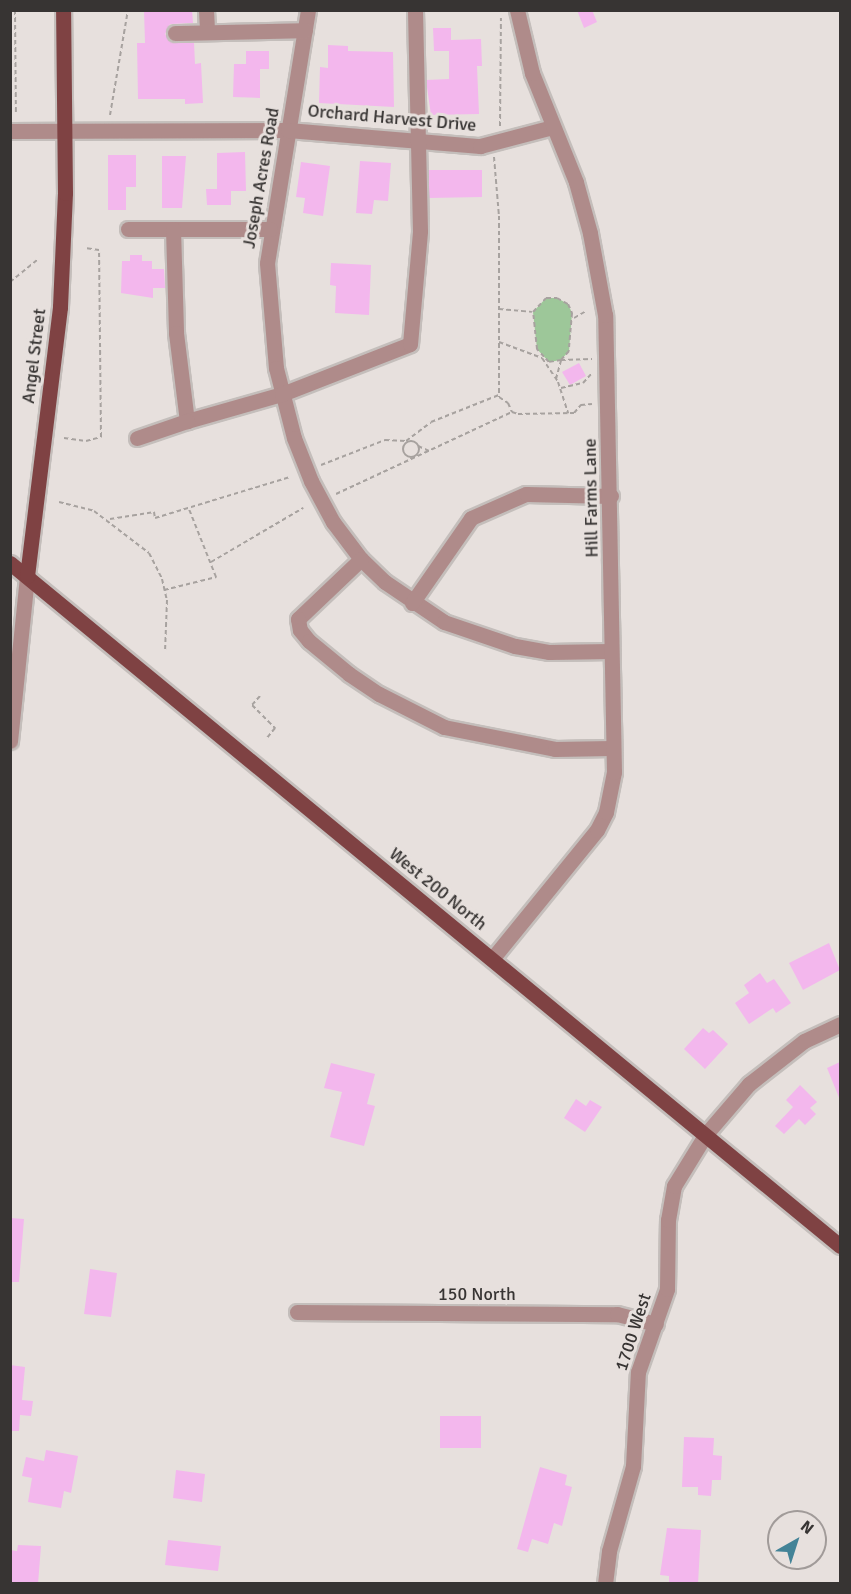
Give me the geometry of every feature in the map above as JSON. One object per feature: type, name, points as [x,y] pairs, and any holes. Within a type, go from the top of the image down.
[{"type":"main road","name":"Angel Street","points":[[27,576],[60,307],[66,130],[63,10]]},
{"type":"main road","name":"West 200 North","points":[[10,563],[840,1246]]},
{"type":"street","points":[[206,10],[207,31]]},
{"type":"street","name":"Joseph Acres Road","points":[[308,10],[270,229],[267,291],[282,394],[311,482],[333,522],[361,559],[412,603],[444,622],[515,646],[549,652],[611,651]]},
{"type":"street","points":[[137,438],[282,394],[410,344],[420,231],[415,10]]},
{"type":"street","name":"Hill Farms Lane","points":[[492,958],[597,830],[612,791],[608,361],[599,273],[576,182],[532,73],[517,10]]},
{"type":"street","points":[[176,33],[305,30]]},
{"type":"street","name":"Orchard Harvest Drive","points":[[10,131],[288,130],[480,146],[553,127]]},
{"type":"street","points":[[128,229],[270,229]]},
{"type":"street","points":[[173,229],[176,333],[187,421]]},
{"type":"street","points":[[412,603],[471,518],[526,494],[611,496]]},
{"type":"street","points":[[361,559],[298,619],[300,630],[309,641],[349,674],[379,694],[444,727],[555,749],[612,748]]},
{"type":"street","name":"Angel Street","points":[[10,741],[14,675],[27,576]]},
{"type":"street","name":"1700 West","points":[[604,1584],[609,1551],[633,1466],[638,1372],[667,1289],[668,1220],[675,1186],[706,1134],[750,1084],[778,1059],[804,1041],[840,1023]]},
{"type":"street","name":"150 North","points":[[297,1312],[617,1314],[656,1324]]},
{"type":"path","points":[[15,10],[16,115]]},
{"type":"path","points":[[110,116],[128,10]]},
{"type":"path","points":[[500,131],[501,18]]},
{"type":"path","points":[[494,156],[499,395],[512,412]]},
{"type":"path","points":[[64,438],[86,441],[101,437],[99,250],[85,249]]},
{"type":"path","points":[[10,282],[38,259]]},
{"type":"path","points":[[556,379],[561,360],[569,351],[572,320],[568,304],[557,298],[546,298],[533,312],[537,349],[561,388],[568,413]]},
{"type":"path","points":[[499,309],[533,312]]},
{"type":"path","points":[[572,320],[586,311]]},
{"type":"path","points":[[499,342],[542,358],[592,359]]},
{"type":"path","points":[[569,351],[575,358]]},
{"type":"path","points":[[561,388],[583,383],[592,374]]},
{"type":"path","points":[[402,464],[403,445],[431,422],[499,395]]},
{"type":"path","points":[[336,494],[512,412],[568,413],[581,405],[592,404]]},
{"type":"path","points":[[418,434],[416,442],[418,446],[429,451]]},
{"type":"path","points":[[321,465],[385,440],[403,445]]},
{"type":"path","points":[[396,442],[416,442]]},
{"type":"path","points":[[415,457],[418,446]]},
{"type":"path","points":[[404,453],[415,457]]},
{"type":"path","points":[[109,519],[154,512],[155,518],[290,477]]},
{"type":"path","points":[[59,502],[94,511],[109,519],[149,553],[164,590],[168,624],[165,651]]},
{"type":"path","points":[[164,590],[216,577],[189,508]]},
{"type":"path","points":[[211,562],[303,508]]},
{"type":"path","points":[[260,696],[252,705],[275,728],[266,739]]},
{"type":"green space","points":[[546,298],[557,298],[568,304],[572,313],[569,351],[561,360],[549,362],[537,349],[533,312]]},
{"type":"building","points":[[144,10],[192,10],[193,23],[170,24],[165,34],[171,42],[194,42],[195,64],[201,63],[203,103],[185,104],[185,99],[138,99],[137,43],[145,43]]},
{"type":"building","points":[[577,10],[592,10],[597,22],[584,28]]},
{"type":"building","points":[[433,28],[451,28],[451,40],[481,39],[482,66],[477,66],[479,114],[431,115],[426,80],[449,79],[449,51],[434,51]]},
{"type":"building","points":[[328,45],[348,46],[348,51],[393,52],[394,107],[319,103],[320,67],[328,68]]},
{"type":"building","points":[[246,51],[269,51],[269,69],[260,69],[260,98],[233,97],[234,64],[246,64]]},
{"type":"building","points":[[245,152],[246,191],[231,191],[231,205],[207,205],[206,189],[217,189],[217,153]]},
{"type":"building","points":[[108,155],[136,155],[136,187],[126,187],[126,210],[108,210]]},
{"type":"building","points":[[162,156],[186,156],[182,208],[162,208]]},
{"type":"building","points":[[360,161],[391,163],[388,201],[374,200],[372,214],[356,213]]},
{"type":"building","points":[[301,162],[330,166],[323,216],[303,213],[305,198],[296,197]]},
{"type":"building","points":[[428,170],[482,170],[482,197],[429,198]]},
{"type":"building","points":[[130,255],[142,255],[142,261],[152,261],[152,269],[164,269],[165,288],[153,288],[153,298],[121,293],[122,261],[130,261]]},
{"type":"building","points":[[331,263],[371,265],[369,315],[335,313],[336,286],[330,285]]},
{"type":"building","points":[[579,363],[586,376],[570,385],[562,372]]},
{"type":"building","points":[[829,943],[840,970],[803,990],[789,963]]},
{"type":"building","points":[[760,973],[767,983],[774,979],[791,1003],[776,1013],[773,1008],[749,1024],[735,1003],[749,993],[744,985]]},
{"type":"building","points":[[703,1028],[709,1033],[713,1030],[728,1044],[705,1069],[684,1049]]},
{"type":"building","points":[[840,1062],[840,1100],[827,1068]]},
{"type":"building","points":[[331,1063],[375,1074],[367,1104],[375,1106],[364,1146],[330,1137],[342,1092],[324,1088]]},
{"type":"building","points":[[800,1085],[817,1102],[810,1108],[816,1114],[805,1125],[799,1119],[784,1134],[775,1126],[793,1107],[786,1100]]},
{"type":"building","points":[[576,1099],[586,1106],[590,1100],[602,1107],[585,1132],[564,1118]]},
{"type":"building","points":[[10,1218],[24,1219],[19,1282],[10,1282]]},
{"type":"building","points":[[90,1269],[117,1273],[111,1317],[84,1314]]},
{"type":"building","points":[[10,1365],[25,1367],[22,1400],[33,1401],[31,1416],[20,1415],[19,1431],[10,1431]]},
{"type":"building","points":[[440,1416],[481,1416],[481,1448],[440,1448]]},
{"type":"building","points":[[684,1437],[714,1438],[713,1455],[722,1456],[721,1480],[712,1480],[711,1496],[698,1495],[698,1487],[682,1487]]},
{"type":"building","points":[[46,1450],[78,1456],[71,1493],[64,1491],[61,1508],[28,1502],[32,1478],[22,1476],[26,1457],[44,1461]]},
{"type":"building","points":[[540,1467],[567,1475],[565,1485],[572,1487],[562,1526],[554,1523],[548,1544],[532,1539],[528,1552],[517,1549]]},
{"type":"building","points":[[176,1470],[205,1474],[202,1502],[173,1498]]},
{"type":"building","points":[[667,1528],[701,1530],[698,1584],[669,1584],[669,1576],[660,1575]]},
{"type":"building","points":[[168,1540],[221,1546],[218,1571],[165,1565]]},
{"type":"building","points":[[18,1545],[41,1546],[38,1584],[10,1584],[10,1550],[17,1551]]}]
